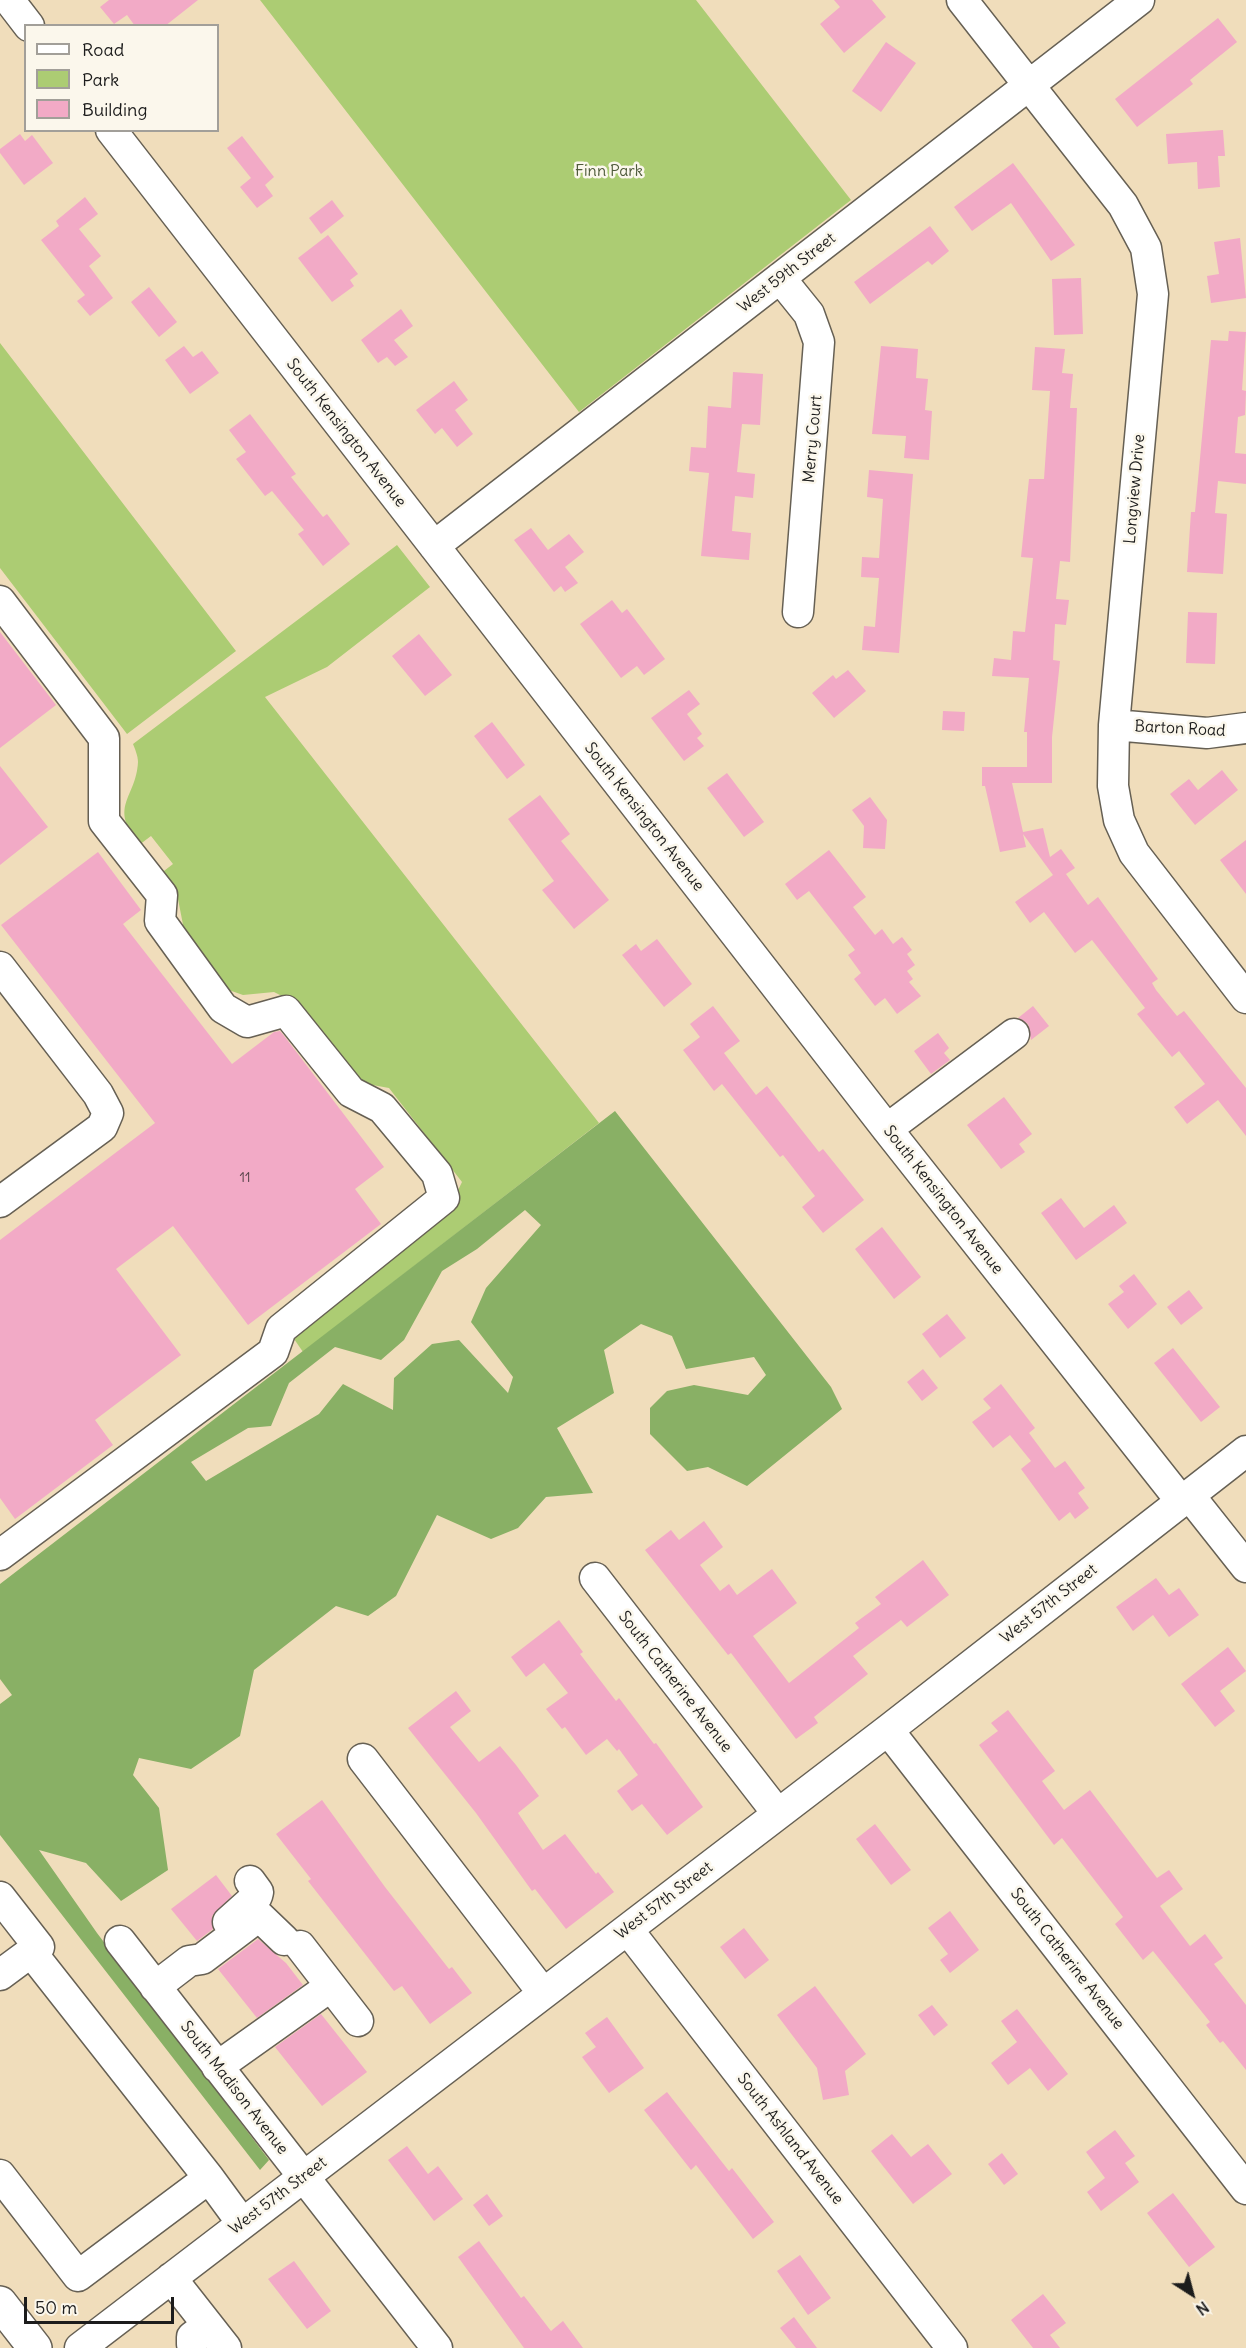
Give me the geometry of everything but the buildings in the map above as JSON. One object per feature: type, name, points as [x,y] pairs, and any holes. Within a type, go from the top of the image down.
[{"type":"main road","points":[[4,2316],[35,2348]]},
{"type":"street","points":[[9,0],[27,24]]},
{"type":"street","name":"Longview Drive","points":[[962,0],[1123,205],[1146,248],[1153,294],[1113,725],[1113,786],[1119,820],[1134,853],[1246,998]]},
{"type":"street","name":"West 59th Street","points":[[434,546],[1139,0]]},
{"type":"street","name":"South Kensington Avenue","points":[[113,132],[887,1129],[1185,1498],[1246,1567]]},
{"type":"street","name":"Merry Court","points":[[780,278],[809,314],[816,327],[820,357],[798,612]]},
{"type":"street","points":[[0,601],[104,738],[104,821],[162,895],[160,921],[223,1008],[247,1022],[286,1011],[351,1092],[382,1108],[403,1132],[437,1174],[444,1198],[281,1329],[273,1352],[0,1556]]},
{"type":"street","name":"Barton Road","points":[[1113,725],[1207,733],[1246,728]]},
{"type":"street","points":[[0,967],[98,1094],[108,1113],[102,1127],[0,1202]]},
{"type":"street","points":[[887,1129],[1014,1034]]},
{"type":"street","name":"West 57th Street","points":[[80,2348],[888,1730],[1246,1451]]},
{"type":"street","name":"South Catherine Avenue","points":[[594,1578],[778,1814]]},
{"type":"street","name":"South Catherine Avenue","points":[[888,1730],[1246,2189]]},
{"type":"street","points":[[363,1759],[543,1993]]},
{"type":"street","points":[[189,1961],[193,1949],[254,1902],[258,1892],[250,1881]]},
{"type":"street","points":[[0,1897],[39,1947],[0,1976]]},
{"type":"street","points":[[155,1988],[189,1961],[202,1959],[259,1916],[292,1943],[331,1986],[358,2021]]},
{"type":"street","name":"South Ashland Avenue","points":[[628,1930],[952,2348]]},
{"type":"street","name":"South Madison Avenue","points":[[120,1941],[437,2348]]},
{"type":"street","points":[[31,1952],[243,2223]]},
{"type":"street","points":[[217,2067],[331,1986]]},
{"type":"street","points":[[0,2175],[78,2277],[209,2178]]},
{"type":"street","points":[[171,2278],[203,2343]]},
{"type":"green space","name":"Finn Park","points":[[260,0],[696,0],[851,200],[579,412]]},
{"type":"green space","points":[[0,343],[236,651],[127,734],[0,568]]},
{"type":"green space","points":[[397,545],[430,587],[327,667],[265,697],[599,1123],[303,1352],[292,1336],[446,1215],[462,1182],[389,1088],[356,1082],[296,1003],[274,992],[243,995],[223,988],[187,945],[177,894],[160,874],[173,864],[151,836],[139,845],[125,820],[126,802],[136,775],[138,762],[133,744]]},
{"type":"green space","points":[[615,1111],[831,1387],[842,1409],[747,1486],[708,1467],[687,1471],[650,1434],[650,1408],[667,1391],[694,1385],[748,1395],[766,1375],[754,1357],[686,1369],[672,1336],[641,1324],[604,1350],[614,1393],[557,1428],[593,1493],[546,1497],[518,1528],[491,1539],[437,1515],[396,1596],[368,1616],[336,1606],[254,1670],[240,1736],[191,1769],[139,1758],[133,1775],[159,1808],[168,1870],[121,1901],[86,1863],[39,1850],[97,1933],[269,2160],[260,2170],[0,1835],[0,1704],[12,1695],[0,1679],[0,1584]],"holes":[[[525,1210],[541,1225],[486,1288],[471,1322],[513,1377],[508,1393],[459,1340],[432,1344],[394,1378],[393,1410],[343,1384],[319,1414],[206,1481],[191,1462],[248,1428],[271,1426],[289,1383],[335,1347],[381,1360],[404,1340],[442,1271],[477,1249]]]}]
